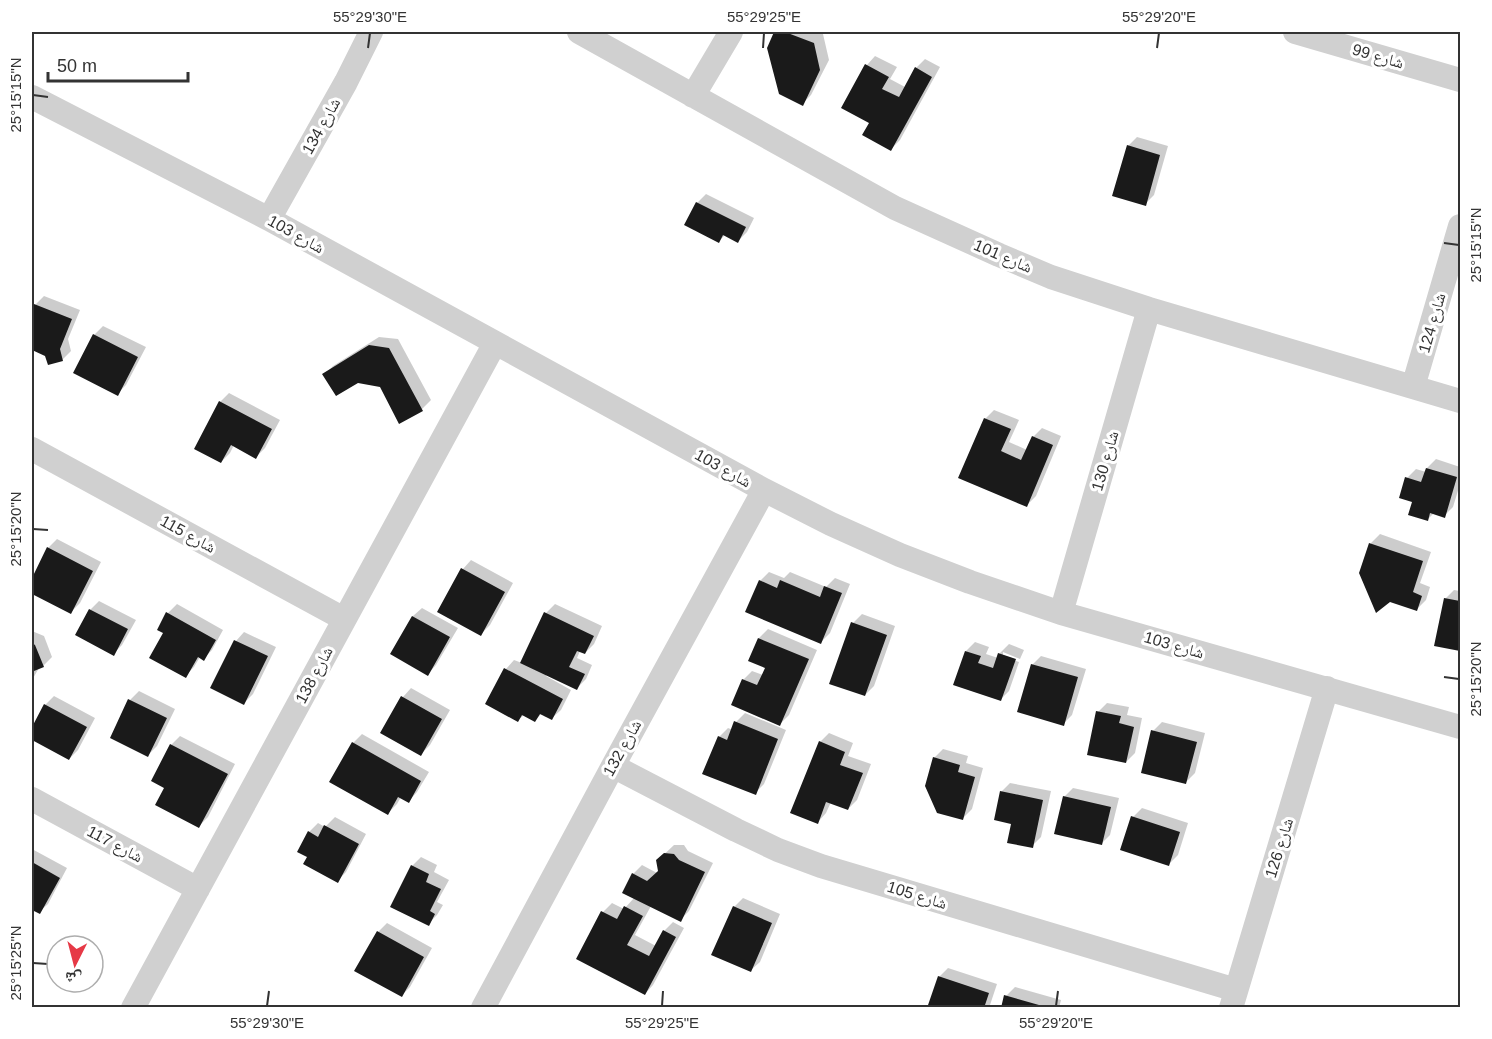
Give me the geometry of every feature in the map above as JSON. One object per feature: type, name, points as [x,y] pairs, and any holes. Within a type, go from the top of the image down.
[{"type":"street","name":"شارع 134","points":[[269,219],[346,82],[371,32]]},
{"type":"street","name":"شارع 101","points":[[579,32],[895,208],[1052,277],[1149,309],[1461,401]]},
{"type":"street","points":[[693,96],[731,32]]},
{"type":"street","name":"شارع 99","points":[[1295,32],[1461,80]]},
{"type":"street","name":"شارع 103","points":[[32,97],[269,219],[764,490],[900,555],[1061,613],[1461,727]]},
{"type":"street","name":"شارع 124","points":[[1413,387],[1461,226]]},
{"type":"street","name":"شارع 130","points":[[1061,613],[1149,309]]},
{"type":"street","name":"شارع 138","points":[[133,1008],[495,343]]},
{"type":"street","name":"شارع 115","points":[[32,449],[344,619]]},
{"type":"street","name":"شارع 132","points":[[483,1008],[764,490]]},
{"type":"street","name":"شارع 126","points":[[1233,999],[1327,688]]},
{"type":"street","name":"شارع 105","points":[[613,766],[778,850],[821,866],[1233,999]]},
{"type":"street","name":"شارع 117","points":[[32,799],[198,889]]},
{"type":"building","points":[[774,32],[785,32],[814,43],[820,70],[803,106],[779,94],[767,48]]},
{"type":"building","points":[[865,64],[889,77],[882,89],[899,97],[915,67],[932,77],[891,151],[862,135],[869,123],[841,108]]},
{"type":"building","points":[[1127,145],[1160,155],[1146,206],[1112,196]]},
{"type":"building","points":[[696,202],[746,227],[738,243],[723,235],[719,243],[684,225]]},
{"type":"building","points":[[34,304],[72,319],[60,349],[63,361],[48,365],[45,356],[32,350]]},
{"type":"building","points":[[93,334],[138,357],[118,396],[73,373]]},
{"type":"building","points":[[369,345],[389,348],[423,411],[399,424],[380,387],[358,383],[336,396],[322,374]]},
{"type":"building","points":[[219,401],[272,429],[256,459],[231,445],[221,463],[194,449]]},
{"type":"building","points":[[984,418],[1011,429],[1001,451],[1021,460],[1032,436],[1053,445],[1027,507],[958,478]]},
{"type":"building","points":[[1426,468],[1457,477],[1445,518],[1430,513],[1428,521],[1408,515],[1412,502],[1399,498],[1405,477],[1421,482]]},
{"type":"building","points":[[1369,543],[1423,561],[1413,592],[1422,596],[1417,611],[1390,602],[1376,613],[1359,573]]},
{"type":"building","points":[[47,547],[93,571],[71,614],[32,594],[32,578]]},
{"type":"building","points":[[461,568],[505,592],[481,636],[437,612]]},
{"type":"building","points":[[759,580],[777,588],[780,580],[820,597],[824,586],[842,593],[821,644],[745,612]]},
{"type":"building","points":[[1444,598],[1460,601],[1460,651],[1434,646]]},
{"type":"building","points":[[89,609],[128,629],[114,656],[75,635]]},
{"type":"building","points":[[166,612],[216,640],[204,661],[198,657],[186,678],[149,658],[163,633],[157,630]]},
{"type":"building","points":[[544,612],[594,636],[585,654],[577,651],[569,667],[585,674],[577,690],[520,663]]},
{"type":"building","points":[[412,616],[450,637],[428,676],[390,654]]},
{"type":"building","points":[[851,622],[887,635],[865,696],[829,684]]},
{"type":"building","points":[[758,638],[809,659],[780,726],[731,705],[742,679],[757,685],[765,668],[748,661]]},
{"type":"building","points":[[234,640],[268,656],[244,705],[210,688]]},
{"type":"building","points":[[32,643],[44,667],[34,671],[32,676]]},
{"type":"building","points":[[965,651],[981,656],[978,663],[993,668],[998,653],[1016,659],[1001,701],[953,685]]},
{"type":"building","points":[[1031,664],[1078,677],[1064,726],[1017,712]]},
{"type":"building","points":[[504,668],[563,699],[552,720],[540,714],[535,722],[522,715],[518,722],[485,704]]},
{"type":"building","points":[[401,696],[442,719],[421,756],[380,733]]},
{"type":"building","points":[[128,699],[167,718],[148,757],[110,738]]},
{"type":"building","points":[[44,704],[87,727],[69,760],[32,740],[32,727]]},
{"type":"building","points":[[1096,711],[1121,716],[1119,723],[1134,727],[1126,763],[1087,755]]},
{"type":"building","points":[[734,721],[778,739],[756,795],[702,774],[718,736],[727,740]]},
{"type":"building","points":[[1151,730],[1197,742],[1186,784],[1141,773]]},
{"type":"building","points":[[819,741],[845,752],[840,765],[863,773],[848,810],[826,802],[818,824],[790,813]]},
{"type":"building","points":[[352,742],[421,781],[409,803],[398,797],[388,815],[329,782]]},
{"type":"building","points":[[170,744],[228,774],[199,828],[155,805],[164,788],[151,781]]},
{"type":"building","points":[[933,757],[960,765],[958,772],[975,777],[963,820],[937,813],[925,786]]},
{"type":"building","points":[[1000,791],[1043,800],[1033,848],[1007,843],[1011,824],[994,820]]},
{"type":"building","points":[[1063,796],[1111,807],[1102,845],[1054,834]]},
{"type":"building","points":[[1131,816],[1180,832],[1169,866],[1120,850]]},
{"type":"building","points":[[324,825],[359,844],[338,883],[303,864],[307,857],[297,852],[308,831],[318,837]]},
{"type":"building","points":[[664,853],[674,854],[679,860],[705,872],[681,922],[622,893],[632,873],[647,881],[658,871],[656,860]]},
{"type":"building","points":[[32,862],[60,878],[40,914],[32,910]]},
{"type":"building","points":[[411,865],[429,874],[426,882],[441,889],[430,911],[435,914],[429,926],[390,907]]},
{"type":"building","points":[[624,906],[643,916],[627,945],[649,956],[663,930],[676,937],[645,995],[576,959],[601,911],[617,919]]},
{"type":"building","points":[[733,906],[772,923],[751,972],[711,955]]},
{"type":"building","points":[[377,931],[424,957],[402,997],[354,971]]},
{"type":"building","points":[[938,976],[989,993],[984,1008],[927,1008]]},
{"type":"building","points":[[1004,995],[1046,1007],[1046,1008],[1001,1008]]}]
